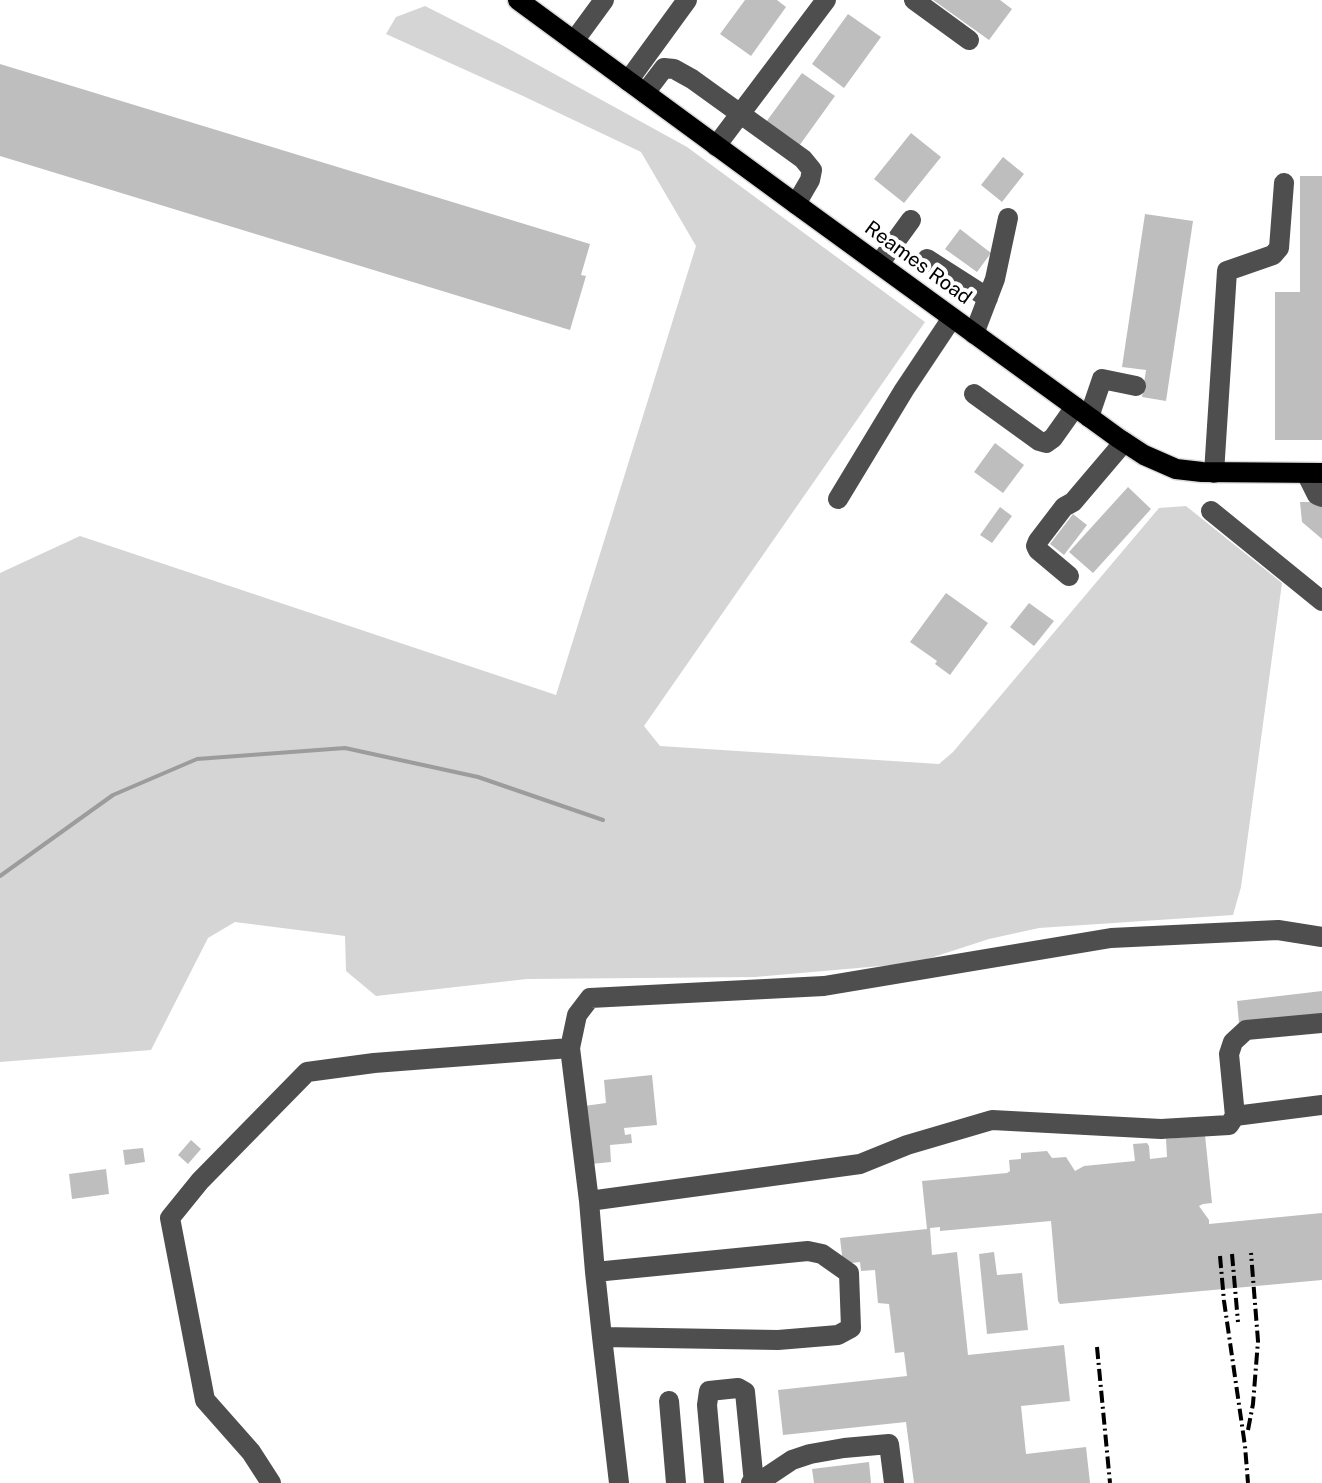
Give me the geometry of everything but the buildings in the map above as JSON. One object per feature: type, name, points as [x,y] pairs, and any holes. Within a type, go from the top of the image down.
[{"type":"main road","name":"Reames Road","points":[[518,0],[974,334],[1156,462],[1176,469],[1214,473],[1314,473]]},
{"type":"street","points":[[574,41],[604,0]]},
{"type":"street","points":[[628,81],[687,0]]},
{"type":"street","points":[[716,146],[826,0]]},
{"type":"street","points":[[914,0],[969,40]]},
{"type":"street","points":[[645,93],[664,68],[674,69],[803,159],[812,170],[810,180],[796,204]]},
{"type":"street","points":[[1214,473],[1227,271],[1273,255],[1279,248],[1284,183]]},
{"type":"street","points":[[974,334],[995,279],[1008,218]]},
{"type":"street","points":[[879,264],[911,220]]},
{"type":"street","points":[[927,259],[988,298]]},
{"type":"street","points":[[838,499],[952,318]]},
{"type":"street","points":[[974,394],[1046,443],[1082,412],[1102,379],[1136,386]]},
{"type":"street","points":[[1069,576],[1038,550],[1038,541],[1064,507],[1073,502],[1124,442]]},
{"type":"street","points":[[1314,473],[1317,495],[1322,497]]},
{"type":"street","points":[[1211,511],[1322,601]]},
{"type":"street","points":[[619,1483],[570,1048],[577,1015],[590,998],[824,986],[1111,938],[1278,930],[1322,937]]},
{"type":"street","points":[[589,1201],[860,1164],[907,1145],[992,1120],[1161,1129],[1229,1125],[1235,1116],[1229,1054],[1233,1042],[1246,1030],[1322,1023]]},
{"type":"street","points":[[271,1483],[251,1452],[205,1400],[170,1218],[200,1181],[307,1072],[374,1063],[570,1048]]},
{"type":"street","points":[[1235,1116],[1322,1105]]},
{"type":"street","points":[[595,1272],[808,1251],[822,1254],[849,1273],[851,1328],[838,1335],[778,1340],[602,1337]]},
{"type":"street","points":[[714,1483],[707,1405],[709,1391],[738,1388],[745,1392],[753,1483],[792,1460],[810,1454],[889,1444],[894,1483]]},
{"type":"street","points":[[669,1401],[676,1483]]},
{"type":"shaded area","points":[[425,6],[687,147],[925,322],[644,726],[660,746],[939,764],[953,752],[1159,508],[1186,506],[1282,583],[1241,887],[1233,915],[1039,928],[989,939],[915,963],[755,977],[527,979],[376,996],[346,971],[345,936],[235,922],[208,938],[151,1050],[0,1062],[0,573],[80,536],[556,695],[696,246],[641,152],[386,34],[396,17]]},
{"type":"waterway","points":[[0,876],[113,795],[197,759],[345,748],[478,777],[603,820]]},
{"type":"railway","points":[[1248,1430],[1258,1341],[1251,1253]]},
{"type":"railway","points":[[1232,1254],[1238,1322]]},
{"type":"railway","points":[[1220,1256],[1248,1483]]},
{"type":"railway","points":[[1097,1347],[1110,1483]]}]
